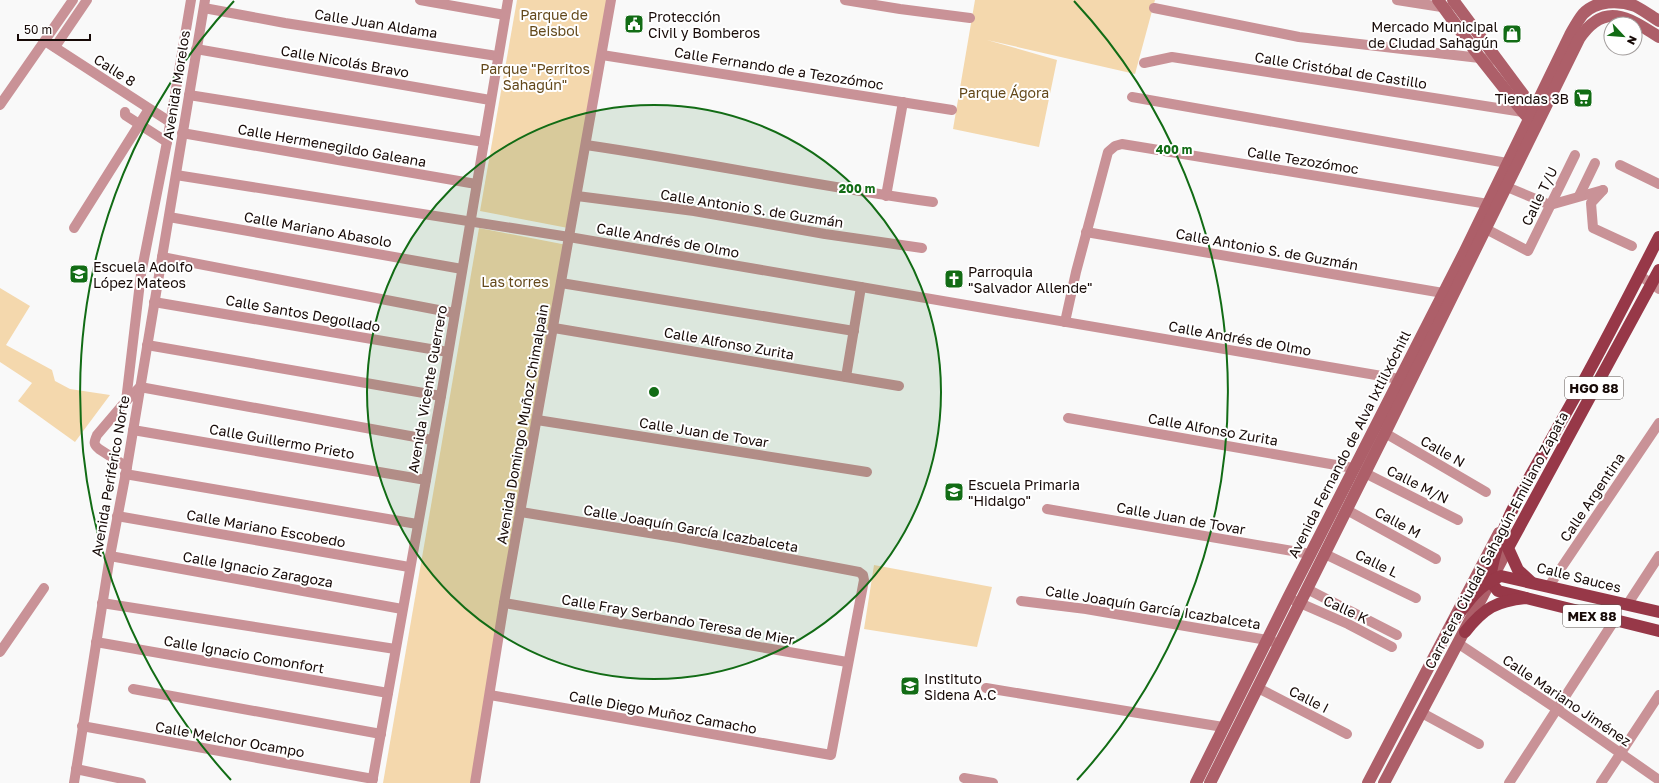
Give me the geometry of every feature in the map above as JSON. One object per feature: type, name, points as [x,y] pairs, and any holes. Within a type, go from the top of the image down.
[{"type":"main road","name":"Carretera Ciudad Sahagún-Emiliano Zapata","points":[[1517,500],[1559,427],[1659,237]]},
{"type":"main road","name":"Carretera Ciudad Sahagún-Emiliano Zapata","points":[[1508,548],[1576,422],[1656,287],[1659,270]]},
{"type":"main road","points":[[1517,500],[1493,557],[1490,581],[1498,591],[1526,598]]},
{"type":"main road","name":"Calle Sauces","points":[[1508,548],[1512,560],[1518,570],[1531,582],[1659,612]]},
{"type":"main road","points":[[1450,628],[1471,597],[1490,581],[1502,576],[1531,582]]},
{"type":"main road","points":[[1465,632],[1484,612],[1498,604],[1526,598]]},
{"type":"main road","name":"MEX 88","points":[[1526,598],[1659,631]]},
{"type":"street","points":[[55,47],[87,0]]},
{"type":"street","name":"Avenida Morelos","points":[[126,401],[141,274],[167,142],[191,0]]},
{"type":"street","name":"Calle Juan Aldama","points":[[420,0],[505,15]]},
{"type":"street","name":"Avenida Vicente Guerrero","points":[[372,781],[409,567],[426,480],[462,270],[469,220],[484,142],[497,56],[508,0]]},
{"type":"street","name":"Avenida Domingo Muñoz Chimalpain","points":[[475,783],[504,604],[611,0]]},
{"type":"street","points":[[845,0],[901,4],[970,18]]},
{"type":"street","points":[[1397,0],[1457,5],[1497,60],[1532,116]]},
{"type":"street","points":[[0,105],[45,41],[70,1]]},
{"type":"street","name":"Avenida Fernando de Alva Ixtlilxóchitl","points":[[1210,783],[1386,433],[1405,380],[1443,293],[1507,163],[1532,116],[1570,35],[1583,14],[1590,7],[1607,1],[1621,2],[1635,6],[1659,21]]},
{"type":"street","name":"Avenida Morelos","points":[[176,175],[204,4]]},
{"type":"street","name":"Calle Juan Aldama","points":[[204,4],[285,23],[497,56]]},
{"type":"street","points":[[1441,4],[1481,59],[1532,116]]},
{"type":"street","points":[[1154,8],[1299,37],[1497,60]]},
{"type":"street","name":"Avenida Fernando de Alva Ixtlilxóchitl","points":[[1196,783],[1353,468],[1405,380],[1486,229],[1524,153],[1523,148],[1532,116],[1579,39],[1586,29],[1598,19],[1608,16],[1625,17],[1659,37]]},
{"type":"street","name":"Calle 8","points":[[45,41],[170,122]]},
{"type":"street","name":"Calle Nicolás Bravo","points":[[196,49],[490,100]]},
{"type":"street","name":"Calle Fernando de a Tezozómoc","points":[[602,55],[952,110]]},
{"type":"street","name":"Calle Cristóbal de Castillo","points":[[1144,63],[1172,57],[1532,116]]},
{"type":"street","points":[[189,95],[484,142]]},
{"type":"street","points":[[1132,97],[1507,163]]},
{"type":"street","points":[[886,196],[903,102]]},
{"type":"street","points":[[74,228],[149,109]]},
{"type":"street","points":[[125,112],[126,115],[139,125],[167,142]]},
{"type":"street","name":"Calle Hermenegildo Galeana","points":[[182,133],[476,184]]},
{"type":"street","name":"Calle Tezozómoc","points":[[1086,232],[1108,152],[1115,146],[1122,144],[1488,204]]},
{"type":"street","points":[[586,145],[675,158],[886,196],[933,202]]},
{"type":"street","name":"Calle T/U","points":[[1486,229],[1528,251],[1575,155]]},
{"type":"street","points":[[1579,196],[1595,163]]},
{"type":"street","points":[[1620,165],[1659,184]]},
{"type":"street","points":[[176,175],[469,220]]},
{"type":"street","name":"Avenida Periférico Norte","points":[[74,783],[102,603],[176,175]]},
{"type":"street","points":[[1507,187],[1550,205],[1603,190],[1591,203],[1593,228],[1632,246]]},
{"type":"street","name":"Calle Antonio S. de Guzmán","points":[[577,196],[694,211],[825,234],[922,248]]},
{"type":"street","name":"Calle Mariano Abasolo","points":[[169,217],[462,270]]},
{"type":"street","name":"Calle Andrés de Olmo","points":[[469,220],[1405,380]]},
{"type":"street","points":[[1065,322],[1086,232]]},
{"type":"street","name":"Calle Antonio S. de Guzmán","points":[[1086,232],[1443,293]]},
{"type":"street","points":[[162,257],[454,313]]},
{"type":"street","points":[[1639,275],[1656,287]]},
{"type":"street","points":[[561,283],[854,331]]},
{"type":"street","points":[[846,377],[861,287]]},
{"type":"street","name":"Calle Santos Degollado","points":[[154,302],[448,352]]},
{"type":"street","name":"Calle Alfonso Zurita","points":[[554,328],[899,386]]},
{"type":"street","points":[[147,345],[440,396]]},
{"type":"street","points":[[126,470],[99,449],[95,445],[94,441],[97,435],[140,387]]},
{"type":"street","name":"Calle Guillermo Prieto","points":[[140,387],[432,440]]},
{"type":"street","name":"Calle Alfonso Zurita","points":[[1068,418],[1353,468]]},
{"type":"street","name":"Calle Juan de Tovar","points":[[537,420],[867,472]]},
{"type":"street","name":"Calle Argentina","points":[[1549,586],[1659,423]]},
{"type":"street","name":"Calle Guillermo Prieto","points":[[133,430],[426,480]]},
{"type":"street","name":"Calle N","points":[[1386,433],[1486,492]]},
{"type":"street","name":"Calle Mariano Escobedo","points":[[126,470],[417,524]]},
{"type":"street","name":"Calle M/N","points":[[1365,473],[1458,520]]},
{"type":"street","name":"Carretera Ciudad Sahagún-Emiliano Zapata","points":[[1370,778],[1450,628],[1481,565],[1517,500]]},
{"type":"street","name":"Calle Juan de Tovar","points":[[1047,509],[1310,554]]},
{"type":"street","name":"Calle M","points":[[1347,510],[1436,558]]},
{"type":"street","name":"Calle Joaquín García Icazbalceta","points":[[521,512],[680,538],[863,574],[864,577],[847,662]]},
{"type":"street","name":"Calle Mariano Escobedo","points":[[117,516],[409,567]]},
{"type":"street","name":"Carretera Ciudad Sahagún-Emiliano Zapata","points":[[1386,782],[1508,548]]},
{"type":"street","name":"Calle L","points":[[1325,554],[1416,598]]},
{"type":"street","name":"Calle Ignacio Zaragoza","points":[[110,556],[402,610]]},
{"type":"street","points":[[1627,605],[1659,556]]},
{"type":"street","points":[[0,652],[44,588]]},
{"type":"street","points":[[1307,589],[1397,636]]},
{"type":"street","name":"Calle K","points":[[1288,598],[1392,647]]},
{"type":"street","name":"Calle Joaquín García Icazbalceta","points":[[1021,600],[1086,609],[1267,640],[1280,644]]},
{"type":"street","points":[[102,603],[395,649]]},
{"type":"street","name":"Calle Fray Serbando Teresa de Mier","points":[[504,604],[847,662]]},
{"type":"street","points":[[1509,783],[1614,621]]},
{"type":"street","name":"Calle Ignacio Comonfort","points":[[96,642],[388,693]]},
{"type":"street","name":"Calle Mariano Jiménez","points":[[1459,644],[1557,709],[1659,780]]},
{"type":"street","name":"Calle Diego Muñoz Camacho","points":[[490,695],[831,755],[847,662]]},
{"type":"street","points":[[986,688],[1223,727]]},
{"type":"street","name":"Calle I","points":[[1258,688],[1347,734]]},
{"type":"street","points":[[133,690],[381,734]]},
{"type":"street","points":[[1601,783],[1659,695]]},
{"type":"street","points":[[1422,713],[1479,744]]},
{"type":"street","name":"Calle Melchor Ocampo","points":[[82,726],[372,781]]},
{"type":"street","points":[[76,769],[140,783]]},
{"type":"street","points":[[964,778],[992,783]]},
{"type":"street","points":[[1370,778],[1386,782]]},
{"type":"green space","points":[[517,0],[608,0],[568,228],[480,211]]},
{"type":"green space","name":"Parque Ágora","points":[[975,0],[1155,0],[1135,74],[987,40],[1057,60],[1039,147],[953,129]]},
{"type":"green space","name":"Las torres","points":[[479,228],[567,245],[471,783],[383,783]]},
{"type":"green space","points":[[0,288],[30,306],[6,345],[52,370],[55,381],[70,389],[110,395],[75,442],[18,401],[32,383],[0,362]]},
{"type":"green space","points":[[874,565],[992,587],[977,647],[864,629]]},
{"type":"place","name":"Protección Civil y Bomberos","points":[[634,24]]},
{"type":"place","name":"Mercado Municipal de Ciudad Sahagún","points":[[1512,34]]},
{"type":"place","name":"Tiendas 3B","points":[[1583,98]]},
{"type":"place","name":"Escuela Adolfo López Mateos","points":[[79,274]]},
{"type":"place","name":"Parroquia \"Salvador Allende\"","points":[[954,279]]},
{"type":"place","name":"Escuela Primaria \"Hidalgo\"","points":[[954,492]]},
{"type":"place","name":"Instituto Sidena A.C","points":[[910,686]]},
{"type":"park label","name":"Parque de Beisbol","points":[[554,22]]},
{"type":"park label","name":"Parque \"Perritos Sahagún\"","points":[[535,76]]}]
